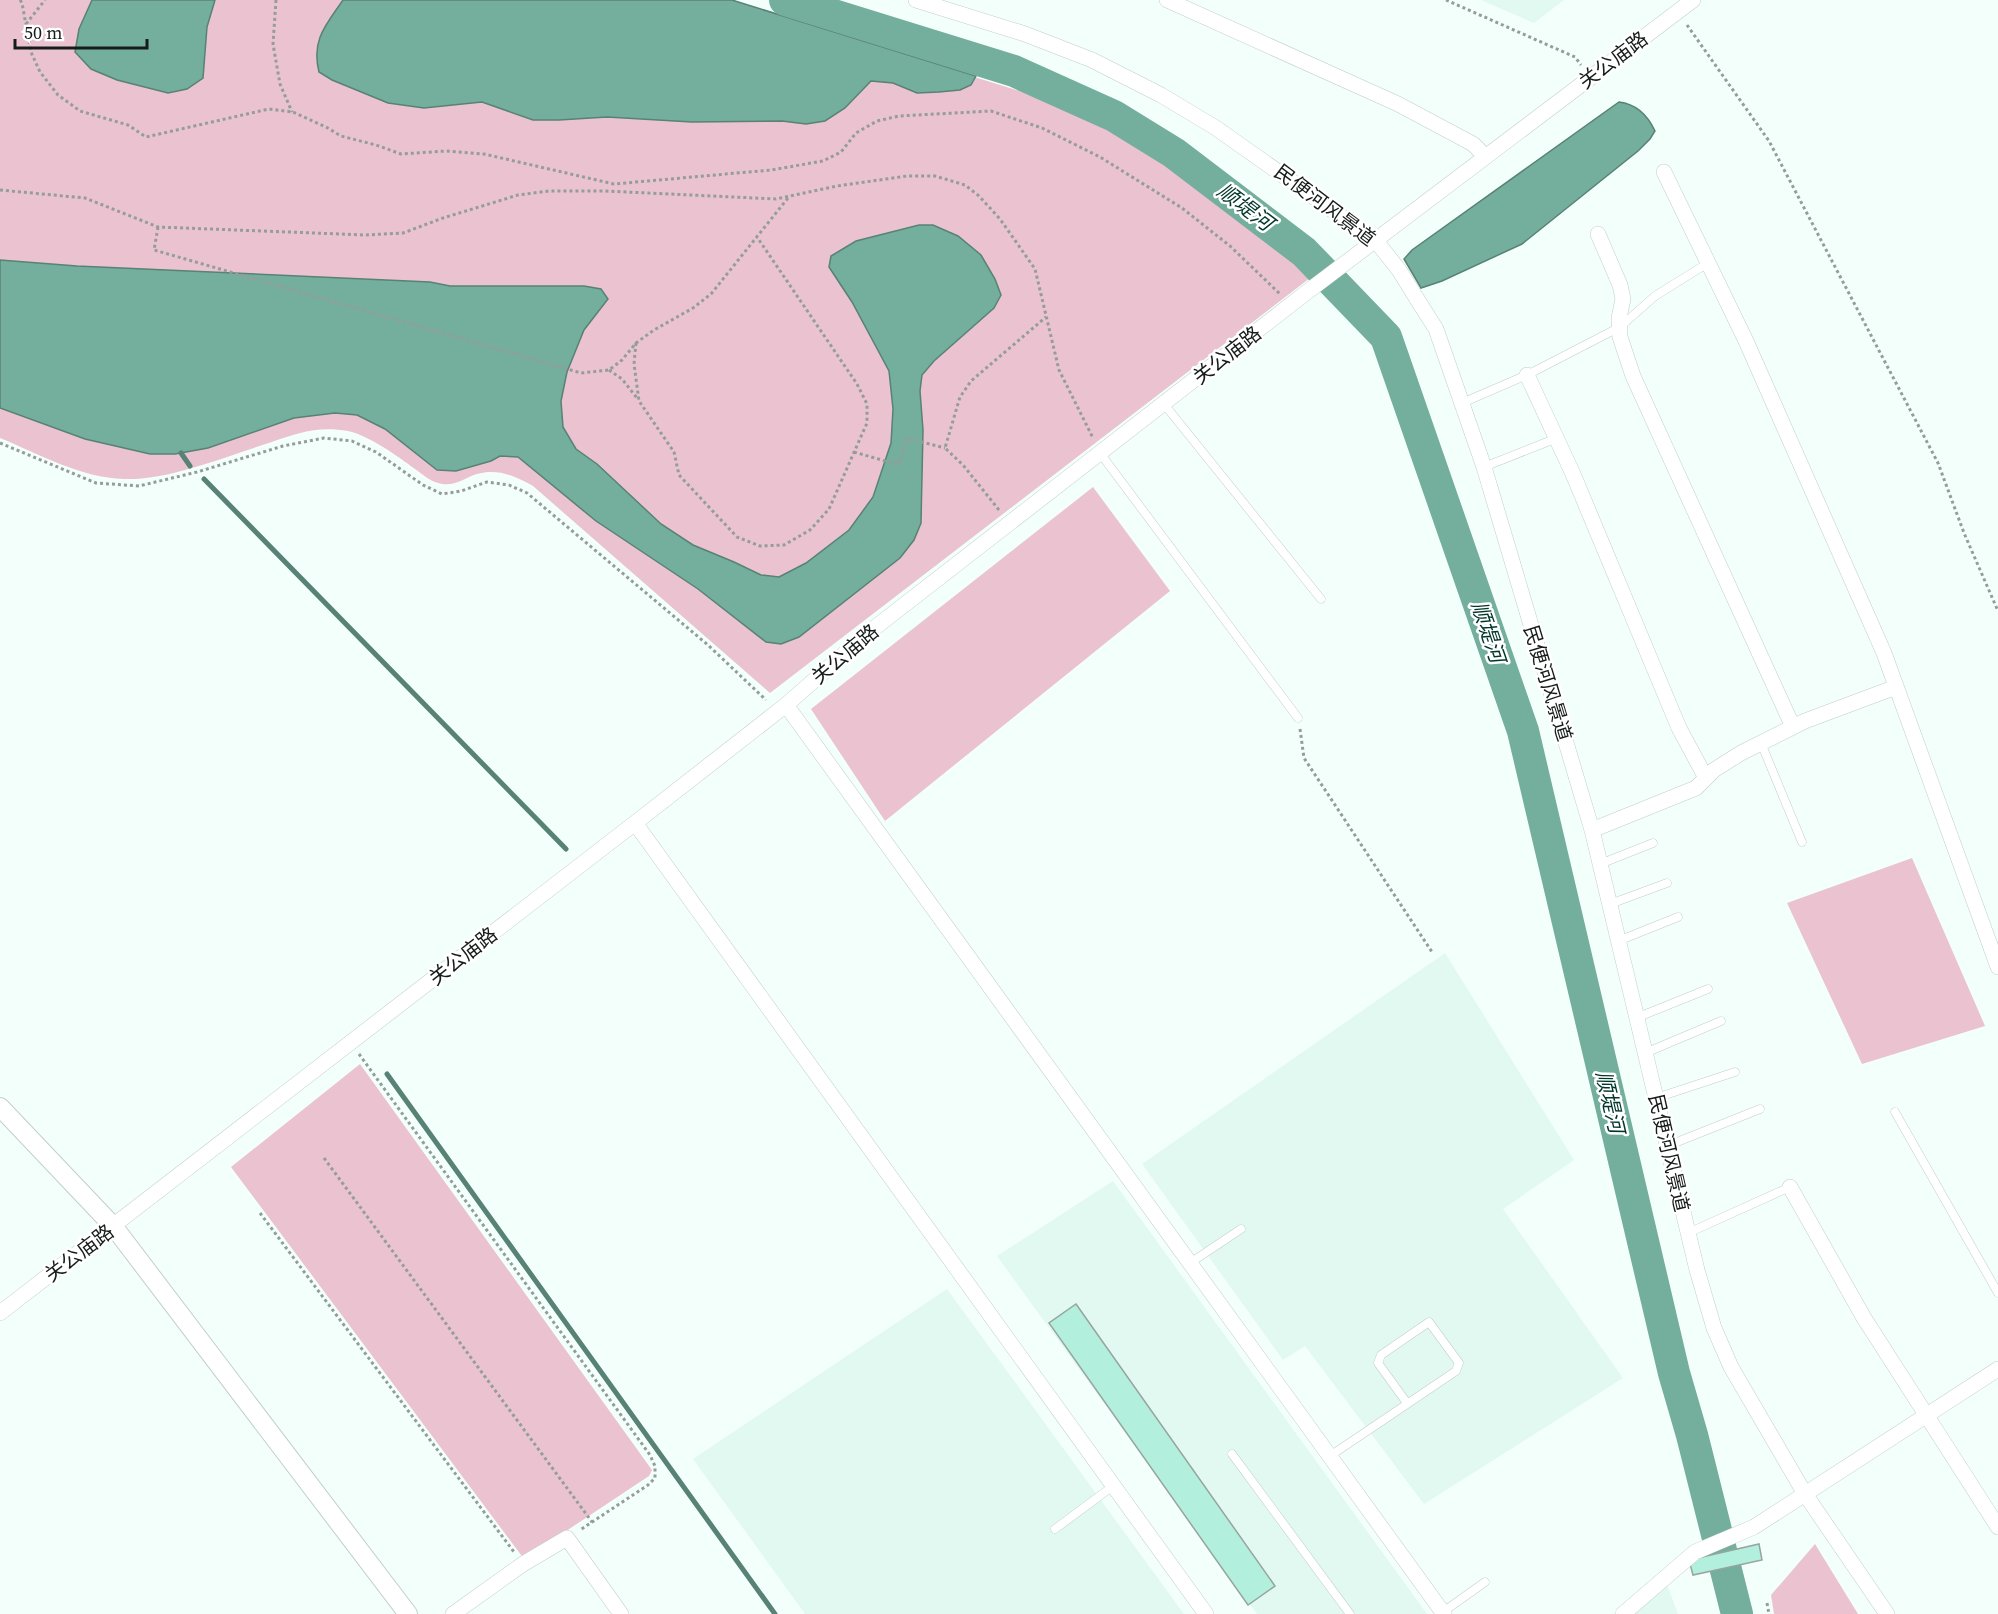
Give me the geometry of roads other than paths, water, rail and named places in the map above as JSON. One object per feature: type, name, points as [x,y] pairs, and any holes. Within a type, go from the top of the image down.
[{"type":"street","name":"民便河风景道","points":[[915,0],[1025,34],[1092,60],[1161,94],[1216,128],[1376,241],[1399,270],[1436,329],[1484,466],[1592,830],[1688,1233],[1714,1328],[1731,1368],[1805,1494],[1887,1614]]},
{"type":"street","points":[[1167,0],[1398,104],[1473,144],[1485,156]]},
{"type":"street","name":"关公庙路","points":[[0,1313],[635,823],[782,708],[868,633],[1291,304],[1693,0]]},
{"type":"street","points":[[1664,172],[1751,352],[1884,653],[1998,968]]},
{"type":"street","points":[[1598,234],[1620,285],[1623,299],[1619,318],[1620,337],[1633,376],[1794,727]]},
{"type":"street","points":[[1527,375],[1557,438],[1679,728],[1706,778]]},
{"type":"street","points":[[1592,830],[1696,788],[1714,770],[1794,727],[1896,687]]},
{"type":"street","points":[[782,708],[1190,1263],[1443,1613]]},
{"type":"street","points":[[635,823],[1206,1614]]},
{"type":"street","points":[[0,1107],[114,1227],[408,1614]]},
{"type":"street","points":[[1790,1187],[1864,1318],[1998,1527]]},
{"type":"street","points":[[1623,1614],[1695,1552],[1754,1527],[1998,1369]]},
{"type":"street","points":[[453,1614],[523,1564],[567,1538],[621,1614]]},
{"type":"lane","points":[[1462,403],[1527,375],[1620,327],[1655,296],[1708,263]]},
{"type":"lane","points":[[1164,404],[1321,599]]},
{"type":"lane","points":[[1484,466],[1557,438]]},
{"type":"lane","points":[[1100,453],[1298,718]]},
{"type":"lane","points":[[1761,743],[1802,842]]},
{"type":"lane","points":[[1600,864],[1653,843]]},
{"type":"lane","points":[[1610,904],[1667,883]]},
{"type":"lane","points":[[1618,941],[1678,917]]},
{"type":"lane","points":[[1636,1018],[1708,989]]},
{"type":"lane","points":[[1645,1053],[1721,1021]]},
{"type":"lane","points":[[1656,1098],[1735,1072]]},
{"type":"lane","points":[[1667,1146],[1760,1109]]},
{"type":"lane","points":[[1895,1112],[1998,1293]]},
{"type":"lane","points":[[1688,1233],[1790,1187]]},
{"type":"lane","points":[[1190,1263],[1241,1229]]},
{"type":"lane","points":[[1329,1456],[1455,1371],[1459,1363],[1429,1322],[1382,1355],[1378,1363],[1407,1403]]},
{"type":"lane","points":[[1232,1454],[1350,1614]]},
{"type":"lane","points":[[1055,1529],[1113,1486]]},
{"type":"lane","points":[[1443,1613],[1485,1582]]},
{"type":"waterway","name":"顺堤河","points":[[785,0],[1014,71],[1114,116],[1174,153],[1304,252],[1386,337],[1523,731],[1674,1373],[1737,1614]]},
{"type":"waterway","points":[[181,453],[190,466]]},
{"type":"waterway","points":[[204,479],[566,849]]},
{"type":"waterway","points":[[387,1074],[775,1614]]}]
